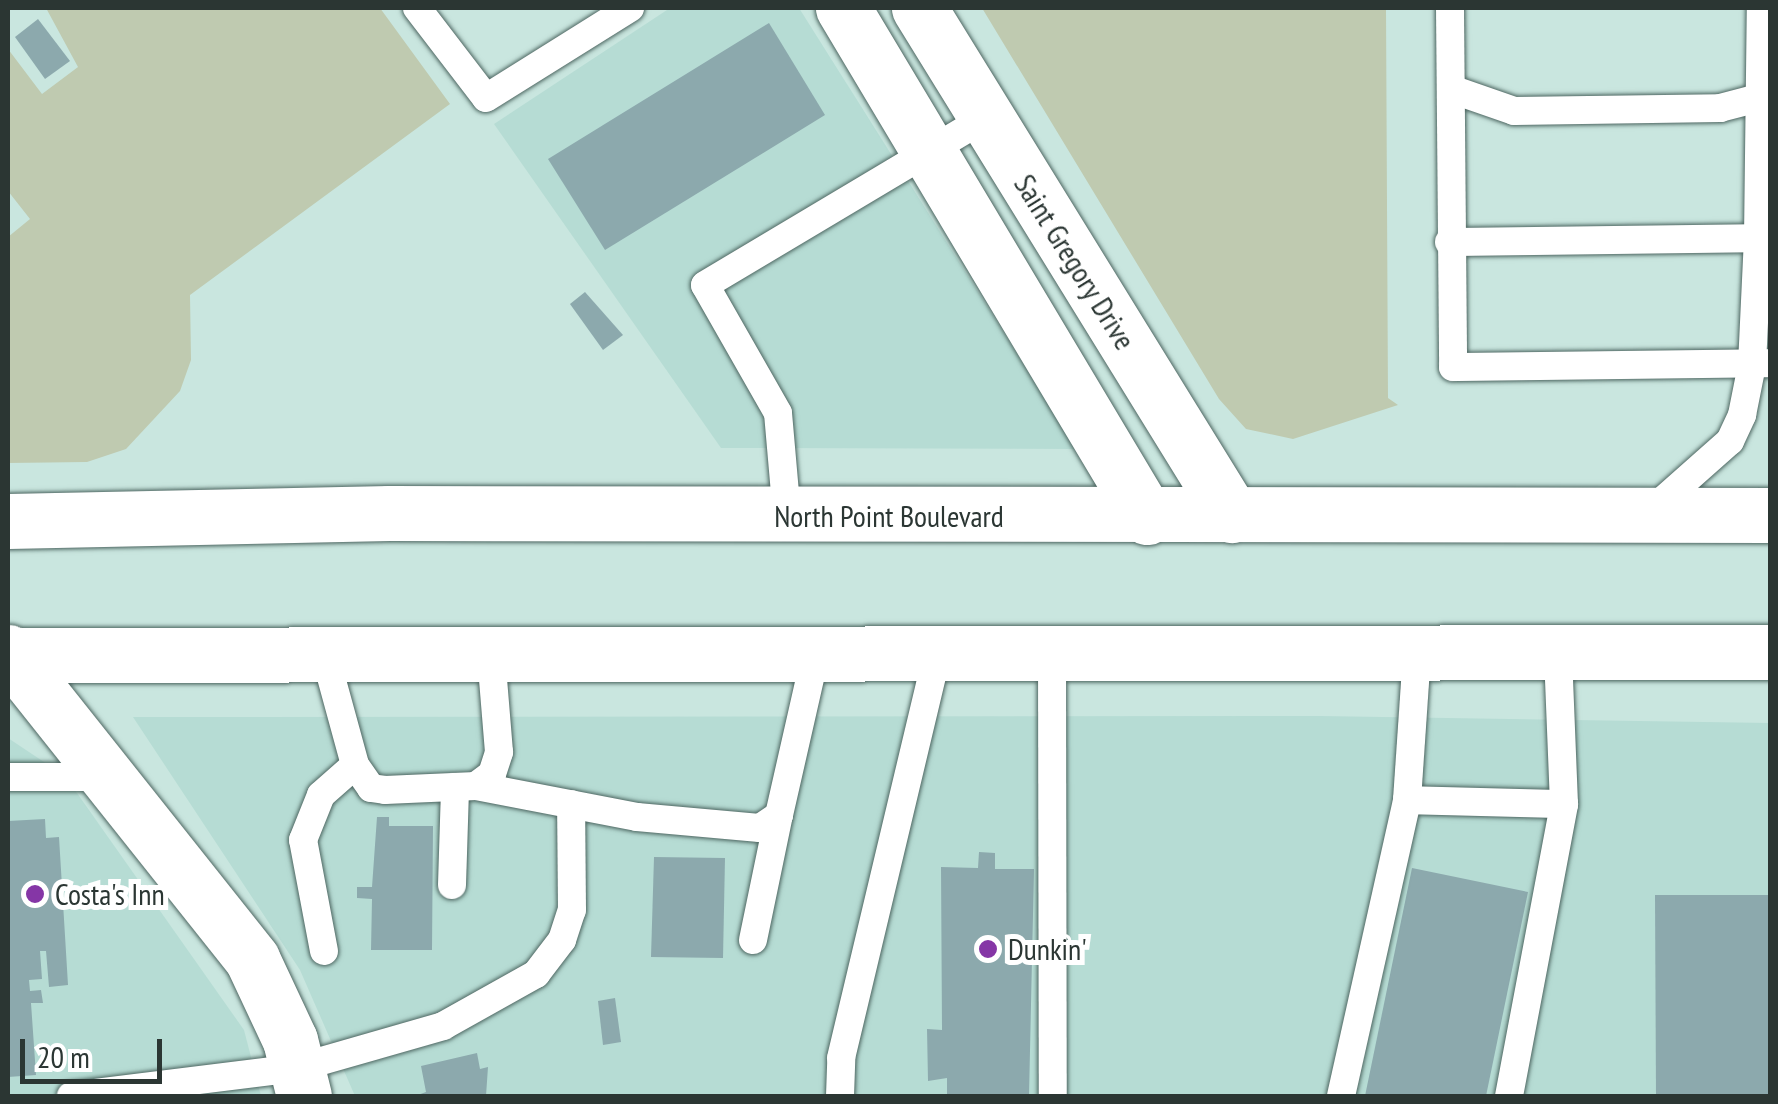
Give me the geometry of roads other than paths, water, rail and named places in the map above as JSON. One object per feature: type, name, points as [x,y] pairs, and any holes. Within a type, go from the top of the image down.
[{"type":"main road","points":[[843,8],[1147,517]]},
{"type":"main road","name":"Saint Gregory Drive","points":[[919,8],[1232,515]]},
{"type":"main road","name":"North Point Boulevard","points":[[8,521],[1770,516]]},
{"type":"main road","points":[[8,654],[1770,652]]},
{"type":"main road","points":[[8,654],[252,959],[301,1082]]},
{"type":"lane","points":[[417,8],[486,98],[630,8]]},
{"type":"lane","points":[[1450,8],[1453,367],[1761,364]]},
{"type":"lane","points":[[1643,517],[1730,441],[1761,364],[1761,8]]},
{"type":"lane","points":[[1450,89],[1514,112],[1720,108],[1764,96]]},
{"type":"lane","points":[[787,516],[778,413],[704,285],[986,118]]},
{"type":"lane","points":[[1449,242],[1758,238]]},
{"type":"lane","points":[[1342,1096],[1406,800],[1417,654]]},
{"type":"lane","points":[[1509,1096],[1564,804],[1558,654]]},
{"type":"lane","points":[[325,655],[355,765],[371,788],[466,787],[736,827],[760,828],[779,815]]},
{"type":"lane","points":[[466,787],[492,774],[499,752],[491,655]]},
{"type":"lane","points":[[840,1096],[841,1058],[936,655]]},
{"type":"lane","points":[[1052,655],[1053,1096]]},
{"type":"lane","points":[[754,940],[815,656]]},
{"type":"lane","points":[[324,952],[303,840],[321,794],[355,765]]},
{"type":"lane","points":[[8,777],[110,777]]},
{"type":"lane","points":[[452,885],[466,787]]},
{"type":"lane","points":[[1406,800],[1564,804]]},
{"type":"lane","points":[[71,1096],[301,1082],[443,1026],[536,974],[562,940],[572,910],[571,804]]},
{"type":"place","name":"Costa's Inn","points":[[35,894]]},
{"type":"place","name":"Dunkin'","points":[[988,949]]}]
